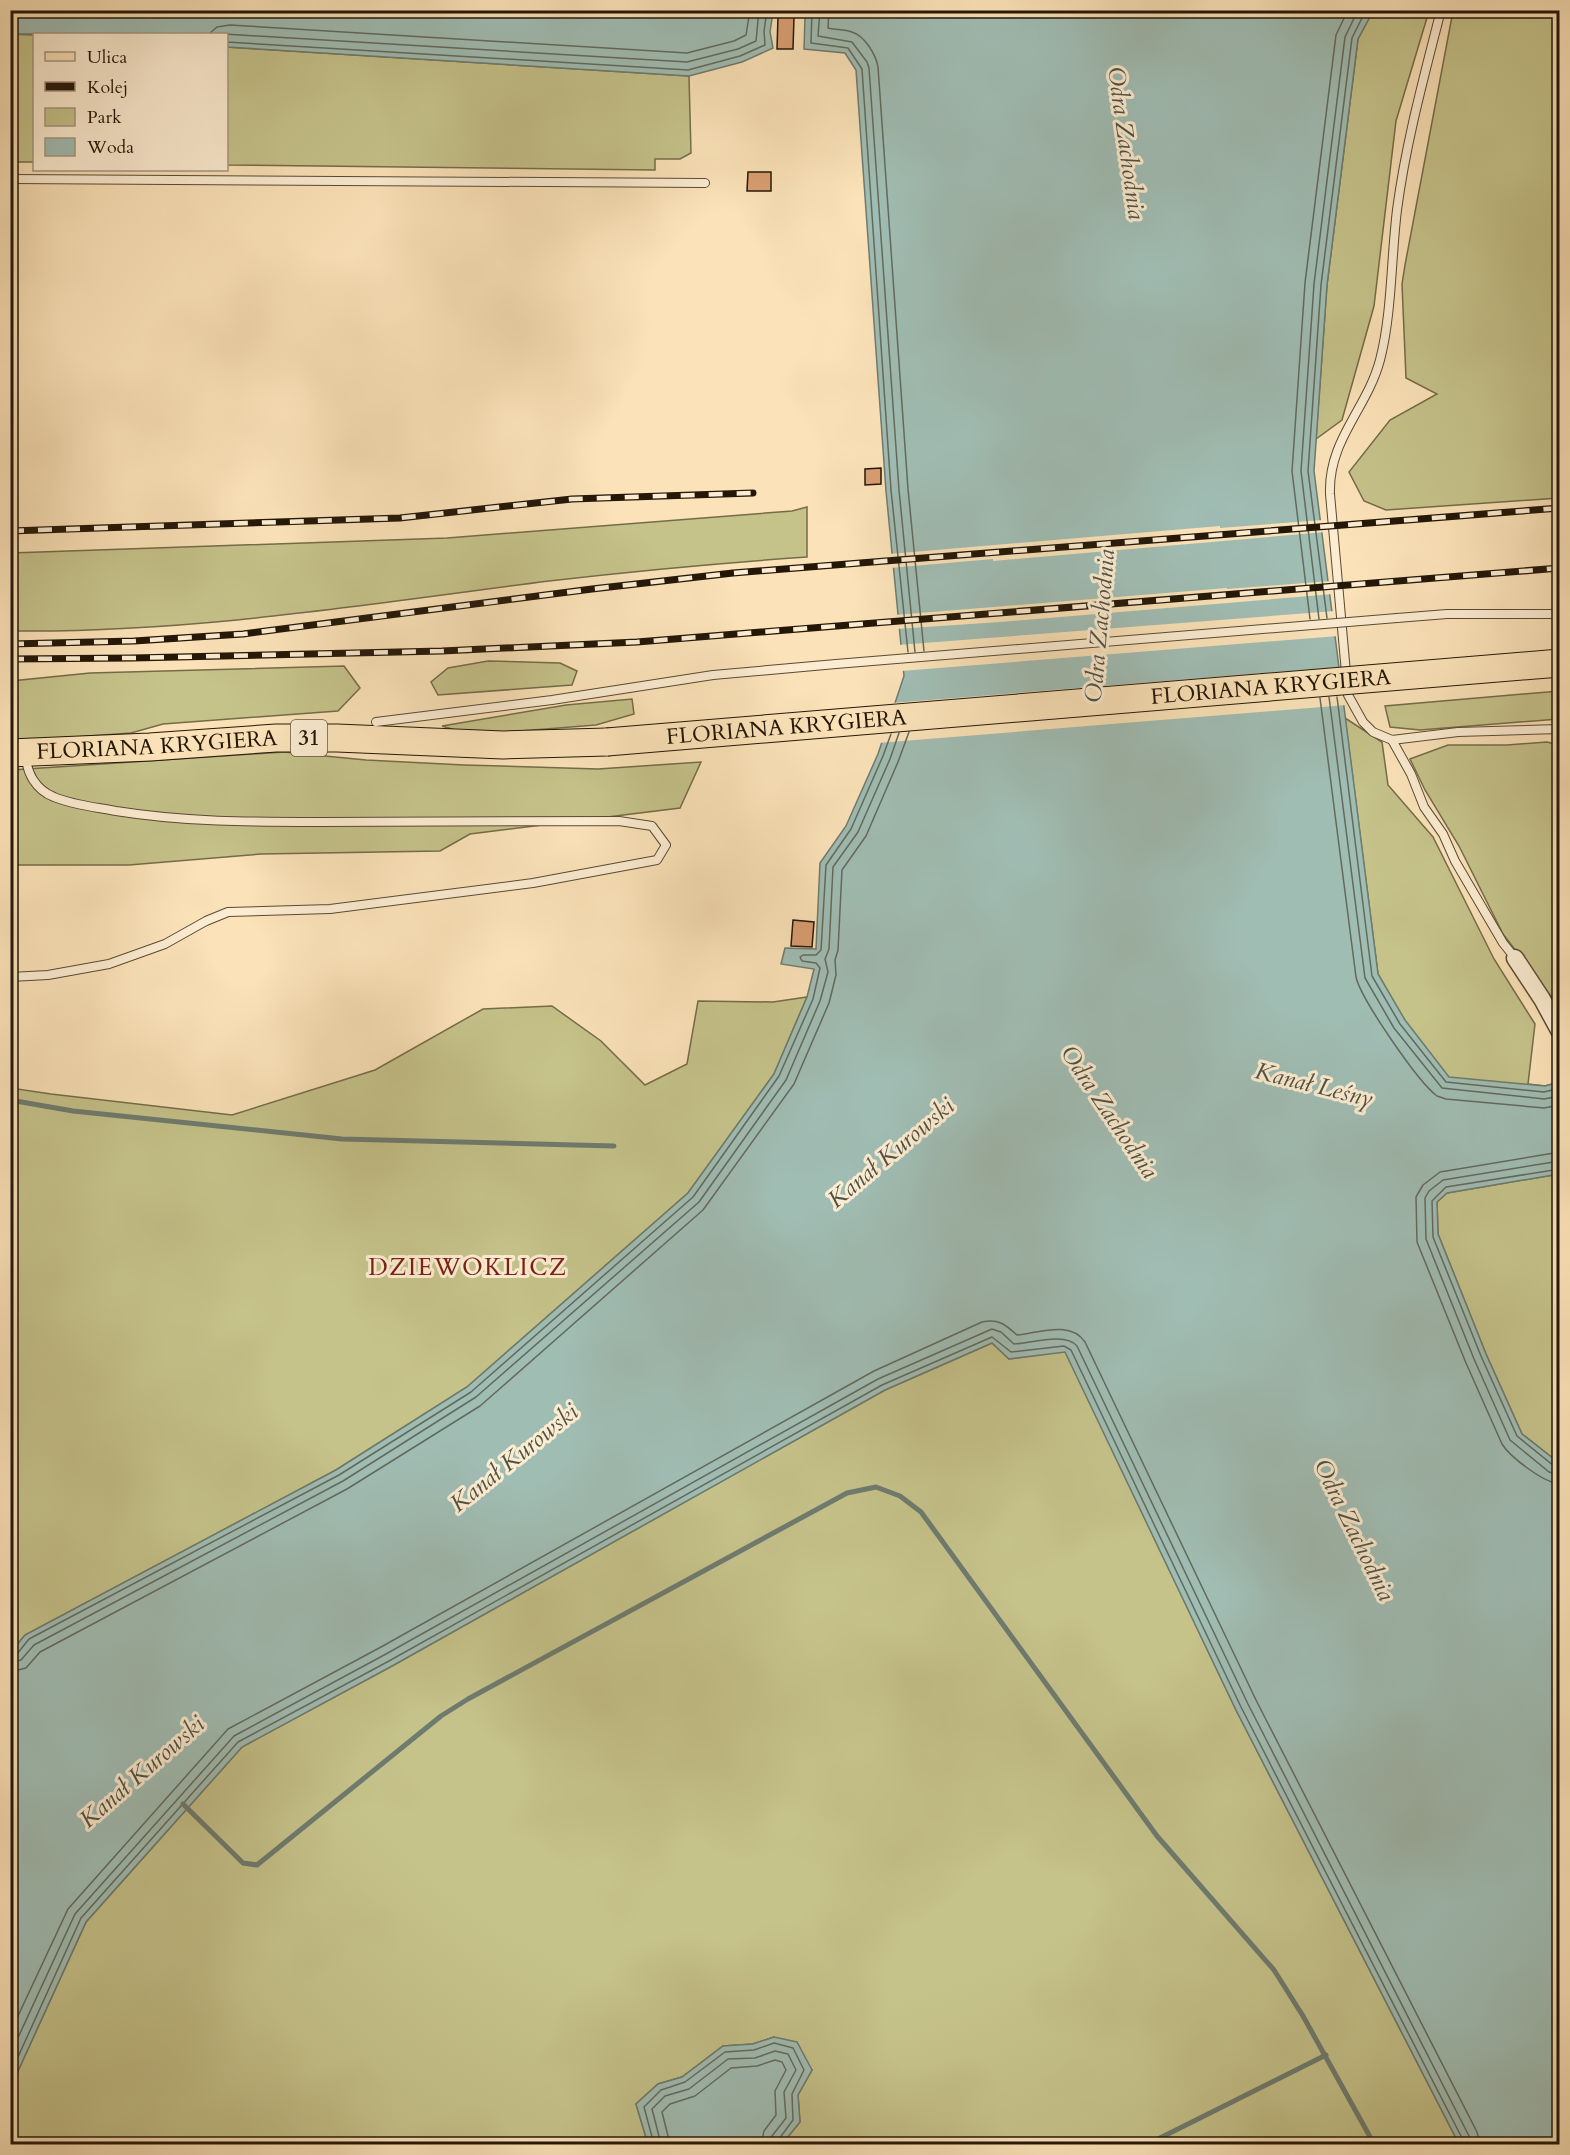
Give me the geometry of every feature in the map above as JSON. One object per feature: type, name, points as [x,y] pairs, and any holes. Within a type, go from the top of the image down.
[{"type":"main road","name":"FLORIANA KRYGIERA","points":[[18,752],[140,748],[276,738],[338,738],[502,746],[607,742],[1560,663]]},
{"type":"street","points":[[1515,958],[1560,1032]]},
{"type":"lane","points":[[1441,10],[1405,158],[1380,359],[1370,389],[1337,448],[1331,470],[1330,482],[1348,695],[1363,722],[1373,732],[1392,740],[1458,732],[1560,729]]},
{"type":"lane","points":[[10,179],[705,183]]},
{"type":"lane","points":[[376,722],[552,700],[713,675],[1447,614],[1560,614]]},
{"type":"lane","points":[[1392,740],[1411,774],[1424,807],[1443,834],[1455,861],[1503,943],[1515,958]]},
{"type":"lane","points":[[10,977],[48,975],[109,964],[165,944],[206,921],[228,912],[330,909],[533,883],[657,860],[666,845],[652,826],[619,821],[222,822],[132,813],[52,797],[32,779],[26,763],[18,752]]},
{"type":"green space","points":[[1373,11],[1429,11],[1396,121],[1374,306],[1342,420],[1316,439],[1327,285],[1358,39]]},
{"type":"green space","points":[[1453,11],[1559,11],[1559,498],[1386,510],[1364,501],[1349,472],[1390,420],[1437,394],[1406,378],[1402,284]]},
{"type":"green space","points":[[10,34],[33,35],[33,162],[11,162]]},
{"type":"green space","points":[[228,47],[689,76],[691,153],[680,159],[655,159],[655,170],[228,165]]},
{"type":"green space","points":[[807,507],[807,557],[581,577],[214,622],[79,630],[11,631],[11,553],[447,538],[792,511]]},
{"type":"green space","points":[[488,661],[560,663],[577,671],[572,685],[438,695],[431,682],[448,668]]},
{"type":"green space","points":[[344,666],[360,688],[338,711],[163,724],[131,733],[48,739],[11,739],[11,681],[90,673]]},
{"type":"green space","points":[[1559,691],[1559,719],[1420,730],[1390,727],[1385,706]]},
{"type":"green space","points":[[632,699],[634,714],[596,725],[465,733],[442,726],[566,705]]},
{"type":"green space","points":[[1345,718],[1382,742],[1388,785],[1433,837],[1494,959],[1535,1024],[1528,1084],[1545,1086],[1557,1083],[1559,1098],[1449,1098],[1378,974]]},
{"type":"green space","points":[[1547,742],[1559,745],[1559,1004],[1503,934],[1459,846],[1425,790],[1410,759],[1448,745]]},
{"type":"green space","points":[[284,752],[366,760],[598,769],[701,762],[680,808],[470,834],[440,851],[261,854],[129,865],[11,865],[11,770]]},
{"type":"green space","points":[[807,997],[774,1074],[688,1193],[467,1387],[336,1470],[25,1635],[11,1652],[11,1088],[232,1115],[375,1070],[483,1009],[552,1006],[601,1041],[645,1085],[687,1064],[698,1001],[773,1002]]},
{"type":"green space","points":[[1559,1174],[1559,1463],[1522,1434],[1486,1354],[1438,1234],[1437,1202],[1447,1193]]},
{"type":"green space","points":[[992,1343],[1009,1359],[1065,1351],[1236,1710],[1459,2144],[782,2144],[800,2122],[798,2095],[812,2070],[774,2037],[753,2044],[723,2046],[682,2077],[658,2084],[636,2104],[648,2144],[11,2144],[11,2103],[18,2071],[86,1922],[242,1747],[392,1666],[885,1390]]},
{"type":"water","points":[[11,10],[770,10],[773,12],[770,32],[773,48],[742,62],[689,76],[228,47],[228,33],[10,34]]},
{"type":"water","points":[[807,11],[1373,11],[1358,39],[1327,285],[1314,471],[1378,974],[1405,1020],[1449,1077],[1545,1086],[1559,1082],[1559,1174],[1447,1193],[1437,1202],[1438,1234],[1486,1354],[1522,1434],[1559,1463],[1559,2144],[1459,2144],[1236,1710],[1065,1352],[1009,1359],[992,1343],[885,1390],[392,1666],[242,1747],[86,1922],[18,2071],[11,2103],[11,1652],[25,1635],[336,1470],[467,1387],[688,1193],[774,1074],[807,997],[814,969],[781,964],[785,948],[816,949],[820,863],[846,826],[878,754],[904,676],[886,491],[856,70],[845,53],[804,49]]},
{"type":"water","points":[[774,2037],[797,2042],[812,2070],[798,2095],[800,2122],[782,2144],[648,2144],[636,2104],[658,2084],[682,2077],[723,2046],[753,2044]]},
{"type":"pier","points":[[1323,520],[1325,532],[890,568],[889,554],[1220,526],[1220,528]]},
{"type":"pier","points":[[1331,581],[1333,594],[896,629],[895,615]]},
{"type":"pier","points":[[1335,611],[1338,636],[901,671],[898,645]]},
{"type":"pier","points":[[1342,667],[1347,705],[878,743],[892,703]]},
{"type":"building","points":[[778,16],[794,17],[793,49],[777,49]]},
{"type":"building","points":[[748,172],[771,172],[771,191],[747,191]]},
{"type":"building","points":[[881,468],[881,484],[865,485],[865,469]]},
{"type":"building","points":[[793,920],[814,922],[812,947],[791,946]]},
{"type":"waterway","points":[[10,1100],[73,1111],[342,1139],[614,1146]]},
{"type":"waterway","points":[[183,1804],[243,1863],[257,1865],[441,1716],[468,1699],[847,1493],[876,1487],[900,1496],[921,1512],[1157,1836],[1274,1970],[1303,2016],[1374,2144]]},
{"type":"waterway","points":[[1148,2144],[1326,2055]]},
{"type":"railway","points":[[10,531],[400,518],[572,499],[753,493]]},
{"type":"railway","points":[[10,644],[134,641],[243,634],[733,573],[1560,508]]},
{"type":"railway","points":[[10,659],[442,651],[637,642],[1560,568]]},
{"type":"district","name":"DZIEWOKLICZ","points":[[468,1267]]},
{"type":"water label","name":"Odra Zachodnia","points":[[1126,143]]},
{"type":"water label","name":"Odra Zachodnia","points":[[1100,626]]},
{"type":"water label","name":"Kanał Leśny","points":[[1314,1085]]},
{"type":"water label","name":"Odra Zachodnia","points":[[1109,1112]]},
{"type":"water label","name":"Kanał Kurowski","points":[[891,1153]]},
{"type":"water label","name":"Kanał Kurowski","points":[[514,1458]]},
{"type":"water label","name":"Odra Zachodnia","points":[[1354,1530]]},
{"type":"water label","name":"Kanał Kurowski","points":[[142,1772]]}]
